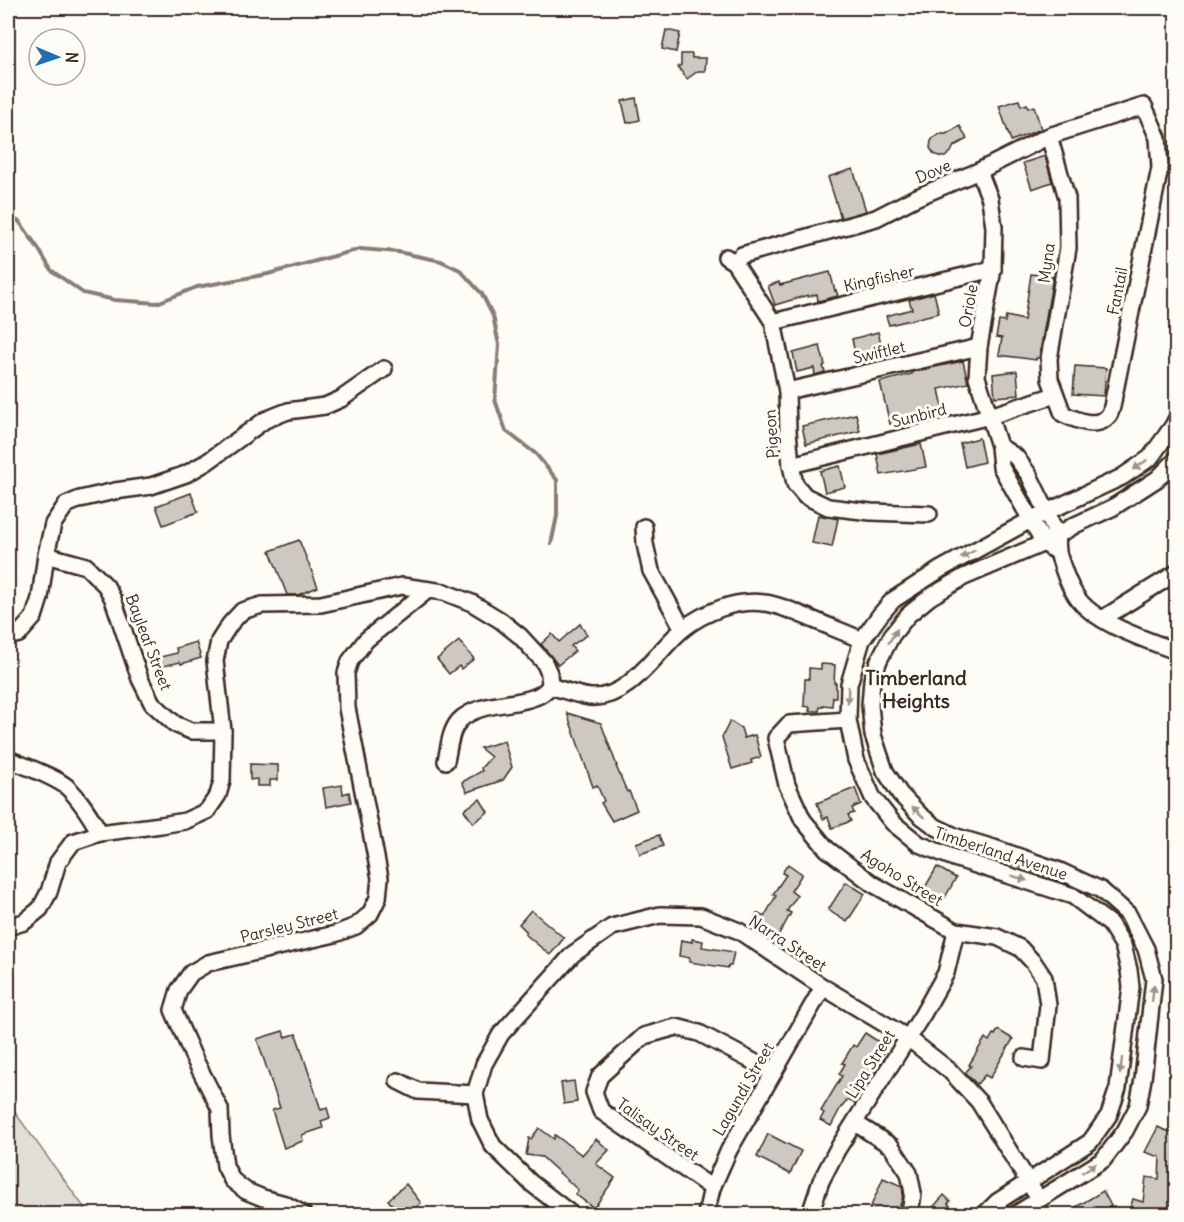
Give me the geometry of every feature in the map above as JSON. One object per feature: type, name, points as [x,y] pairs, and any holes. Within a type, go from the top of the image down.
[{"type":"street","name":"Dove","points":[[730,259],[876,218],[915,198],[979,171],[1048,136],[1144,106]]},
{"type":"street","name":"Fantail","points":[[1055,395],[1063,414],[1080,422],[1099,422],[1109,415],[1160,168],[1158,138],[1144,106]]},
{"type":"street","name":"Myna","points":[[1048,136],[1066,198],[1068,248],[1048,359],[1050,379],[1055,395]]},
{"type":"street","name":"Oriole","points":[[979,171],[990,199],[994,227],[993,269],[979,347],[977,377],[999,446],[1001,467],[1032,520],[1050,540]]},
{"type":"street","name":"Pigeon","points":[[730,259],[773,322],[787,392],[788,431],[795,484],[805,496],[828,507],[872,512],[929,514]]},
{"type":"street","name":"Kingfisher","points":[[773,322],[993,269]]},
{"type":"street","name":"Swiftlet","points":[[787,392],[979,347]]},
{"type":"street","points":[[8,637],[19,634],[34,617],[40,598],[53,524],[66,505],[80,499],[115,491],[151,486],[186,474],[207,462],[265,420],[288,411],[325,406],[341,399],[384,369]]},
{"type":"street","name":"Sunbird","points":[[791,465],[990,416],[1055,395]]},
{"type":"street","name":"Timberland Avenue","points":[[985,1215],[998,1202],[1090,1142],[1109,1115],[1118,1088],[1131,987],[1123,945],[1110,924],[1073,896],[954,858],[918,844],[893,822],[873,798],[856,760],[848,720],[849,684],[862,640],[893,600],[940,569],[1047,512],[1122,477],[1150,458],[1176,420]]},
{"type":"street","points":[[999,446],[1016,457],[1029,475],[1047,512],[1050,540],[1077,598],[1102,619],[1176,651]]},
{"type":"street","name":"Timberland Avenue","points":[[1016,1215],[1103,1160],[1125,1131],[1138,1106],[1154,979],[1146,949],[1128,914],[1101,890],[1060,871],[957,837],[920,815],[900,794],[885,771],[873,735],[870,705],[872,680],[892,635],[908,615],[930,597],[964,577],[1050,540],[1075,525],[1112,508],[1157,479],[1176,460]]},
{"type":"street","points":[[644,527],[651,570],[683,628]]},
{"type":"street","name":"Bayleaf Street","points":[[46,555],[86,566],[106,586],[113,599],[140,679],[152,703],[175,724],[191,731],[222,732]]},
{"type":"street","points":[[1102,619],[1176,573]]},
{"type":"street","points":[[8,927],[24,922],[40,909],[49,892],[58,862],[73,842],[100,833],[185,821],[207,811],[218,795],[222,781],[222,732],[215,661],[219,641],[242,611],[262,605],[321,604],[402,586],[444,592],[472,603],[500,620],[520,636],[544,662],[549,673],[550,686]]},
{"type":"street","name":"Parsley Street","points":[[303,1215],[285,1204],[246,1191],[232,1180],[225,1166],[220,1109],[173,1010],[179,990],[191,973],[208,963],[335,934],[356,926],[370,914],[378,898],[380,878],[347,708],[346,673],[350,661],[366,640],[428,590]]},
{"type":"street","points":[[550,686],[591,697],[620,689],[641,674],[683,628],[714,610],[744,603],[765,603],[792,611],[862,640]]},
{"type":"street","points":[[446,761],[451,735],[460,720],[484,708],[537,697],[550,686]]},
{"type":"street","name":"Agoho Street","points":[[848,720],[789,724],[776,738],[787,785],[803,820],[828,849],[873,884],[956,931],[997,937],[1020,948],[1034,963],[1044,978],[1048,1005],[1042,1061],[1024,1058]]},
{"type":"street","points":[[8,759],[66,786],[85,808],[100,833]]},
{"type":"street","points":[[986,867],[994,848]]},
{"type":"street","name":"Narra Street","points":[[572,1215],[531,1183],[494,1146],[480,1120],[475,1094],[484,1064],[501,1034],[573,954],[612,927],[660,915],[701,916],[739,931],[824,987],[908,1038],[950,1071],[979,1102],[1039,1199]]},
{"type":"street","name":"Lipa Street","points":[[810,1215],[821,1181],[837,1150],[946,973],[956,931]]},
{"type":"street","name":"Lagundi Street","points":[[706,1215],[712,1188],[729,1150],[824,987]]},
{"type":"street","name":"Talisay Street","points":[[712,1188],[601,1111],[594,1092],[600,1076],[644,1036],[676,1027],[699,1033],[773,1072]]},
{"type":"street","points":[[398,1081],[418,1091],[475,1094]]},
{"type":"street","points":[[855,1123],[891,1146],[909,1173],[913,1193],[910,1215]]},
{"type":"shaded area","points":[[8,1103],[89,1214],[8,1214]]},
{"type":"building","points":[[666,30],[680,33],[676,52],[662,49]]},
{"type":"building","points":[[681,54],[692,54],[692,58],[706,58],[705,71],[698,71],[687,79],[678,67],[681,65]]},
{"type":"building","points":[[636,98],[640,120],[627,123],[622,101]]},
{"type":"building","points":[[1019,100],[1021,106],[1027,104],[1028,108],[1034,106],[1041,129],[1011,141],[999,106]]},
{"type":"building","points":[[960,126],[967,139],[954,146],[945,157],[934,154],[930,148],[933,138]]},
{"type":"building","points":[[1045,156],[1052,182],[1032,189],[1023,163]]},
{"type":"building","points":[[853,169],[866,211],[841,218],[828,177]]},
{"type":"building","points":[[830,272],[838,296],[818,301],[817,294],[808,297],[808,295],[775,305],[768,286]]},
{"type":"building","points":[[1031,274],[1053,277],[1039,358],[1036,360],[999,355],[1002,338],[996,337],[999,321],[1005,322],[1006,316],[1024,320]]},
{"type":"building","points":[[934,293],[939,313],[889,325],[886,316],[912,309],[909,300]]},
{"type":"building","points":[[878,332],[883,352],[856,359],[852,339]]},
{"type":"building","points":[[820,346],[825,372],[815,375],[814,368],[797,372],[793,353]]},
{"type":"building","points":[[963,361],[968,383],[939,389],[944,412],[890,424],[880,382],[912,374],[912,372]]},
{"type":"building","points":[[1075,366],[1106,368],[1104,396],[1073,394]]},
{"type":"building","points":[[1017,371],[1019,395],[995,397],[993,374]]},
{"type":"building","points":[[856,414],[860,431],[806,444],[802,426]]},
{"type":"building","points":[[979,438],[984,462],[965,467],[960,443]]},
{"type":"building","points":[[921,444],[926,467],[881,475],[877,454]]},
{"type":"building","points":[[840,466],[845,487],[825,492],[820,471]]},
{"type":"building","points":[[191,493],[198,512],[163,525],[156,506]]},
{"type":"building","points":[[818,515],[838,519],[832,547],[812,543]]},
{"type":"building","points":[[299,540],[318,587],[298,595],[287,595],[270,551]]},
{"type":"building","points":[[580,624],[587,635],[571,646],[575,651],[558,665],[541,644],[552,634],[559,642]]},
{"type":"building","points":[[459,641],[474,659],[461,669],[459,666],[449,674],[437,659]]},
{"type":"building","points":[[196,642],[201,658],[155,668],[152,659],[177,653],[176,648]]},
{"type":"building","points":[[821,664],[835,665],[836,697],[833,697],[832,706],[823,705],[819,711],[809,711],[810,707],[804,706],[805,679],[809,679],[809,668],[821,669]]},
{"type":"building","points":[[567,713],[601,723],[616,766],[637,810],[612,821],[601,803],[604,801],[597,785],[593,787]]},
{"type":"building","points":[[730,721],[741,728],[744,738],[755,735],[761,757],[751,760],[752,763],[732,769],[722,737]]},
{"type":"building","points":[[504,741],[512,767],[503,780],[467,792],[462,782],[482,771],[481,768],[491,757],[480,748]]},
{"type":"building","points":[[250,764],[278,765],[278,780],[270,780],[270,786],[257,786],[257,779],[250,780]]},
{"type":"building","points":[[342,785],[343,794],[349,792],[351,802],[326,807],[323,788]]},
{"type":"building","points":[[855,788],[861,804],[852,808],[854,813],[848,815],[851,821],[832,828],[828,817],[823,819],[817,803]]},
{"type":"building","points":[[480,799],[488,812],[473,823],[464,810]]},
{"type":"building","points":[[659,835],[663,846],[640,854],[636,843]]},
{"type":"building","points":[[788,864],[802,874],[791,891],[797,896],[787,911],[791,913],[775,942],[750,926],[757,913],[764,917],[776,896],[773,894],[786,875],[782,873]]},
{"type":"building","points":[[937,867],[956,878],[943,901],[934,895],[931,900],[921,894]]},
{"type":"building","points":[[846,882],[865,894],[847,922],[828,910]]},
{"type":"building","points":[[531,910],[564,938],[550,955],[525,934],[527,932],[519,924]]},
{"type":"building","points":[[692,939],[703,941],[702,947],[734,952],[731,966],[728,968],[689,962],[690,958],[679,956],[681,940],[692,942]]},
{"type":"building","points":[[998,1030],[1013,1039],[990,1078],[985,1075],[977,1084],[965,1073],[985,1038],[989,1041]]},
{"type":"building","points":[[283,1031],[285,1037],[296,1034],[321,1110],[327,1108],[330,1118],[321,1121],[323,1128],[302,1135],[303,1141],[284,1148],[272,1110],[280,1108],[257,1039]]},
{"type":"building","points":[[865,1033],[887,1047],[855,1104],[848,1099],[831,1126],[820,1120],[824,1113],[821,1111],[842,1076],[839,1074],[845,1064],[842,1063],[853,1045],[856,1047]]},
{"type":"building","points":[[574,1081],[577,1102],[564,1104],[561,1083]]},
{"type":"building","points":[[1158,1127],[1176,1133],[1176,1192],[1166,1215],[1128,1215],[1133,1199],[1143,1202],[1146,1177],[1159,1179],[1160,1157],[1145,1152]]},
{"type":"building","points":[[539,1128],[554,1139],[555,1135],[582,1155],[596,1139],[609,1150],[596,1164],[615,1178],[594,1208],[575,1194],[578,1190],[542,1157],[526,1155],[529,1138],[531,1139]]},
{"type":"building","points":[[768,1134],[801,1151],[790,1174],[757,1157]]},
{"type":"building","points":[[883,1178],[902,1186],[902,1200],[896,1215],[877,1215],[869,1211]]},
{"type":"building","points":[[406,1184],[421,1203],[407,1215],[401,1215],[388,1200]]},
{"type":"building","points":[[1103,1191],[1116,1215],[1081,1215],[1076,1207]]},
{"type":"building","points":[[944,1195],[950,1201],[948,1204],[954,1209],[949,1215],[926,1215]]},
{"type":"waterway","points":[[8,219],[19,221],[51,270],[83,293],[115,300],[157,303],[197,287],[268,274],[360,249],[398,252],[441,261],[460,270],[482,294],[493,316],[499,345],[495,400],[506,431],[536,454],[557,480],[557,516],[551,544]]},
{"type":"district","name":"Timberland Heights","points":[[916,690]]}]
